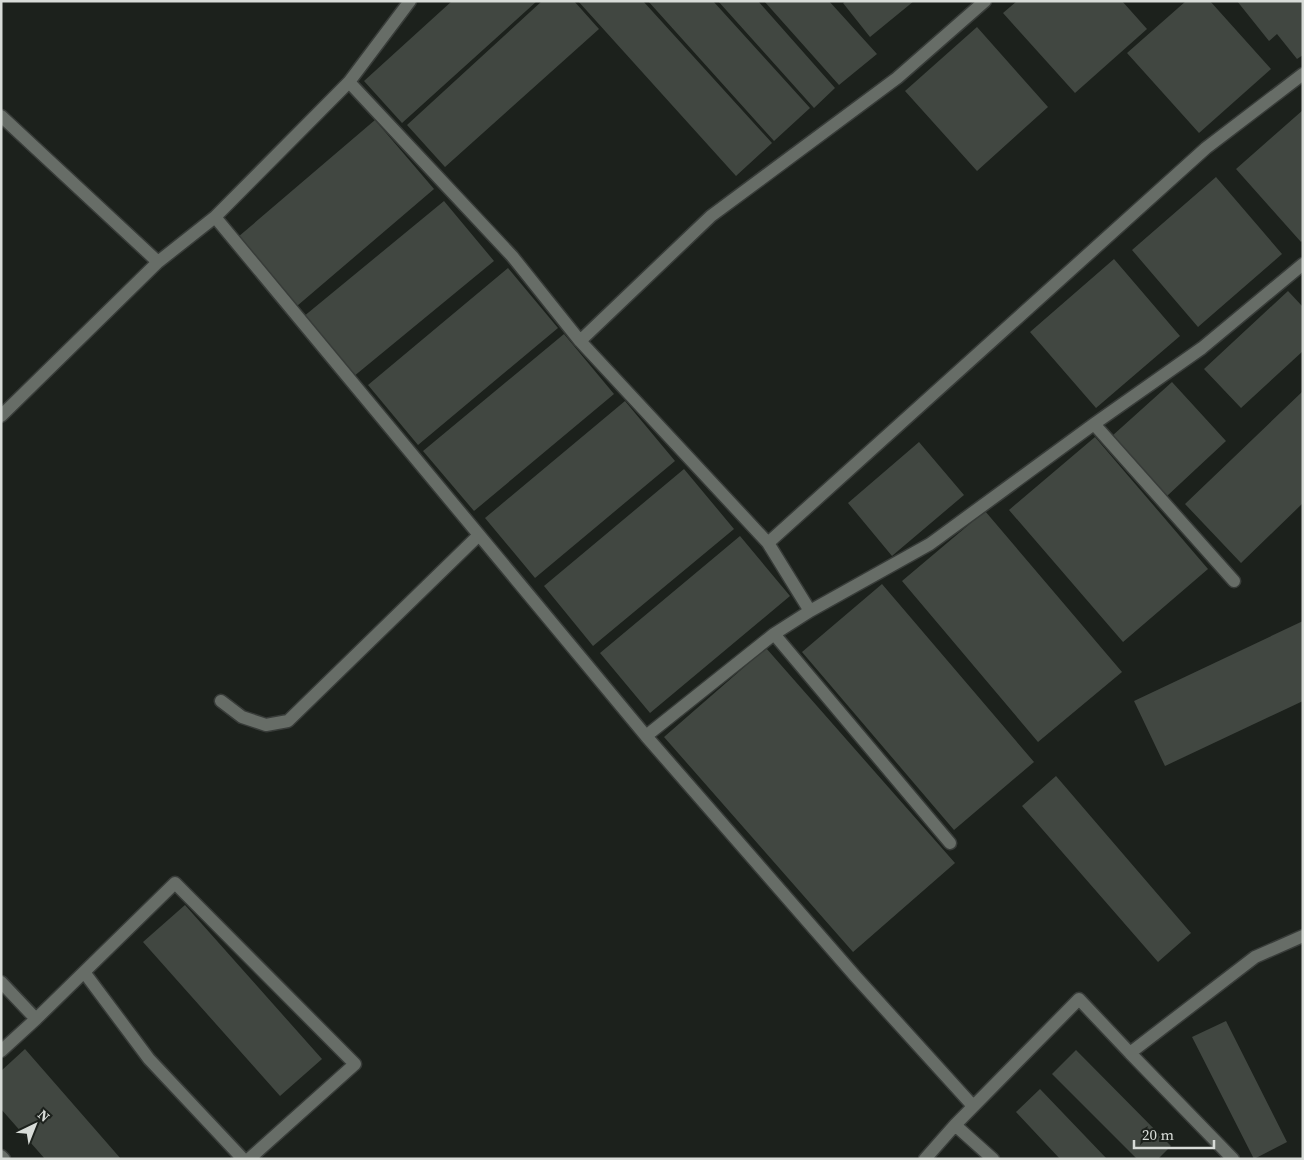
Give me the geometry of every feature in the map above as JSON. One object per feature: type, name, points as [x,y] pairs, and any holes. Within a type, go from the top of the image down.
[{"type":"street","points":[[1,416],[158,262],[215,217],[349,82],[410,1]]},
{"type":"street","points":[[580,341],[711,216],[897,78],[985,1]]},
{"type":"street","points":[[768,543],[1206,148],[1303,74]]},
{"type":"street","points":[[349,82],[512,256],[580,341],[768,543],[810,611]]},
{"type":"street","points":[[1,116],[158,262]]},
{"type":"street","points":[[215,217],[646,736],[856,977],[973,1106]]},
{"type":"street","points":[[646,736],[774,634],[810,611],[930,544],[1202,348],[1303,264]]},
{"type":"street","points":[[1094,424],[1234,581]]},
{"type":"street","points":[[221,701],[242,717],[266,725],[288,721],[479,535]]},
{"type":"street","points":[[774,634],[950,843]]},
{"type":"street","points":[[1,1052],[175,883],[355,1064],[249,1159]]},
{"type":"street","points":[[1130,1053],[1255,957],[1303,936]]},
{"type":"street","points":[[84,972],[149,1059],[243,1159]]},
{"type":"street","points":[[1,982],[36,1019]]},
{"type":"street","points":[[925,1159],[973,1106],[1079,999],[1233,1159]]},
{"type":"street","points":[[955,1125],[993,1159]]},
{"type":"building","points":[[452,1],[537,1],[402,123],[364,81]]},
{"type":"building","points":[[542,1],[574,1],[599,29],[445,167],[407,125]]},
{"type":"building","points":[[578,1],[643,1],[772,143],[736,176]]},
{"type":"building","points":[[648,1],[713,1],[810,108],[774,141]]},
{"type":"building","points":[[718,1],[758,1],[835,88],[814,108]]},
{"type":"building","points":[[764,1],[829,1],[877,54],[839,85]]},
{"type":"building","points":[[846,1],[914,1],[870,37],[843,3]]},
{"type":"building","points":[[1017,1],[1122,1],[1147,29],[1075,93],[1003,13]]},
{"type":"building","points":[[1186,1],[1210,1],[1271,69],[1199,133],[1127,53]]},
{"type":"building","points":[[1237,1],[1303,1],[1303,55],[1297,59],[1277,34],[1269,41]]},
{"type":"building","points":[[977,27],[1048,107],[977,171],[905,91]]},
{"type":"building","points":[[1303,110],[1303,240],[1301,242],[1236,169]]},
{"type":"building","points":[[375,120],[434,189],[297,306],[238,237]]},
{"type":"building","points":[[1216,177],[1282,254],[1198,327],[1132,250]]},
{"type":"building","points":[[444,201],[494,261],[353,377],[303,317]]},
{"type":"building","points":[[1114,259],[1180,336],[1096,408],[1030,332]]},
{"type":"building","points":[[508,268],[558,328],[418,445],[368,385]]},
{"type":"building","points":[[1288,291],[1303,307],[1303,351],[1241,408],[1204,369]]},
{"type":"building","points":[[564,334],[614,394],[474,511],[423,451]]},
{"type":"building","points":[[1172,382],[1226,441],[1167,496],[1112,436]]},
{"type":"building","points":[[1303,391],[1303,503],[1241,563],[1185,504]]},
{"type":"building","points":[[625,401],[675,461],[535,578],[485,518]]},
{"type":"building","points":[[1095,437],[1208,569],[1123,642],[1009,510]]},
{"type":"building","points":[[919,442],[964,495],[892,556],[848,503]]},
{"type":"building","points":[[684,469],[734,529],[593,646],[544,586]]},
{"type":"building","points":[[985,511],[1122,672],[1038,742],[902,581]]},
{"type":"building","points":[[740,536],[790,596],[650,713],[600,653]]},
{"type":"building","points":[[882,584],[1034,762],[954,830],[802,652]]},
{"type":"building","points":[[1303,621],[1303,701],[1165,766],[1134,701]]},
{"type":"building","points":[[766,648],[955,863],[853,952],[664,737]]},
{"type":"building","points":[[1056,776],[1191,933],[1158,962],[1022,806]]},
{"type":"building","points":[[185,905],[322,1059],[280,1096],[143,942]]},
{"type":"building","points":[[1226,1021],[1287,1142],[1254,1159],[1192,1037]]},
{"type":"building","points":[[25,1049],[121,1159],[45,1159],[1,1109],[1,1071]]},
{"type":"building","points":[[1076,1050],[1171,1146],[1158,1159],[1137,1159],[1052,1074]]},
{"type":"building","points":[[1040,1089],[1107,1159],[1060,1159],[1016,1112]]}]
